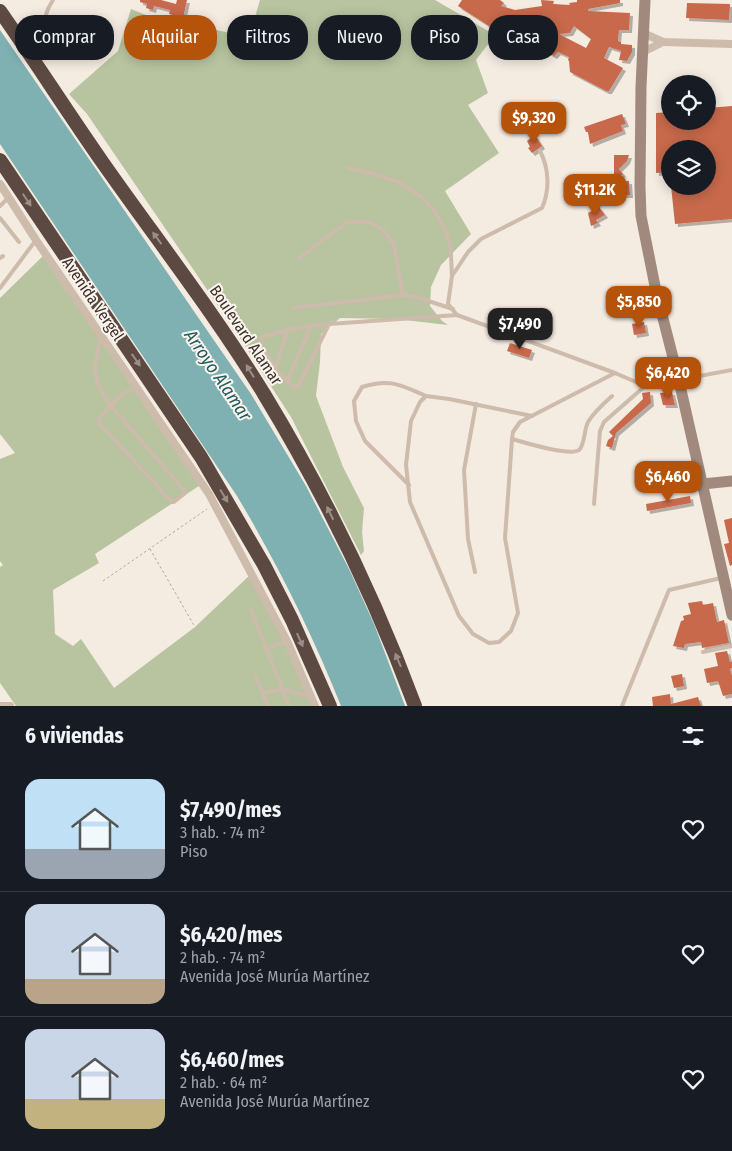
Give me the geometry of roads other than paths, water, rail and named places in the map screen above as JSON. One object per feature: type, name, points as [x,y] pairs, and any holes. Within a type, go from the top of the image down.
[{"type":"highway","name":"Boulevard Alamar","points":[[0,11],[103,162],[246,365],[273,409],[316,485],[377,611],[415,706]]},
{"type":"highway","points":[[0,160],[202,457],[264,565],[292,620],[330,706]]},
{"type":"main road","points":[[645,0],[648,50],[640,186],[641,216],[656,291],[679,381],[724,578],[730,595],[732,616]]},
{"type":"main road","points":[[703,484],[732,481]]},
{"type":"street","points":[[648,35],[663,42],[732,44]]},
{"type":"street","points":[[648,50],[663,42]]},
{"type":"street","name":"Avenida Vergel","points":[[0,184],[209,494]]},
{"type":"street","points":[[202,457],[209,494],[287,641],[315,706]]},
{"type":"street","points":[[0,706],[10,706]]},
{"type":"lane","points":[[45,15],[53,0]]},
{"type":"lane","points":[[452,276],[468,252],[481,239],[542,208],[548,174],[547,166],[540,151]]},
{"type":"lane","points":[[348,168],[380,174],[412,189],[428,204],[449,239],[452,276],[448,304],[457,315]]},
{"type":"lane","points":[[0,206],[9,197]]},
{"type":"lane","points":[[0,218],[19,242]]},
{"type":"lane","points":[[299,258],[347,222],[369,222],[383,230],[394,245],[404,295]]},
{"type":"lane","points":[[0,288],[36,240]]},
{"type":"lane","points":[[293,308],[404,295],[452,309]]},
{"type":"lane","points":[[329,324],[298,387],[294,387],[287,382],[262,347],[262,337],[288,329],[311,326],[329,324],[457,315],[615,373],[645,386],[732,370]]},
{"type":"lane","points":[[287,382],[311,326]]},
{"type":"lane","points":[[276,367],[288,329]]},
{"type":"lane","points":[[101,335],[94,360],[96,380],[102,395],[111,406],[184,490],[185,493],[174,502],[99,423],[99,418],[111,406],[127,390],[137,389]]},
{"type":"lane","points":[[426,396],[420,402],[411,421],[406,465],[410,502],[459,616],[473,634],[489,644],[499,642],[511,631],[518,613],[505,538],[513,432],[520,422],[615,373]]},
{"type":"lane","points":[[408,485],[365,441],[356,421],[354,401],[362,388],[376,383],[395,382],[426,396],[532,416]]},
{"type":"lane","points":[[594,504],[600,431],[604,422],[645,386]]},
{"type":"lane","points":[[512,439],[565,452],[576,452],[581,448],[588,423],[596,411],[612,396]]},
{"type":"lane","points":[[475,572],[468,540],[464,470],[476,404]]},
{"type":"lane","points":[[622,706],[669,590],[724,578]]},
{"type":"lane","points":[[250,610],[289,706]]},
{"type":"lane","points":[[266,649],[287,641]]},
{"type":"lane","points":[[703,652],[732,646]]},
{"type":"lane","points":[[255,676],[268,706]]},
{"type":"lane","points":[[262,693],[283,689],[311,697]]},
{"type":"water","name":"Arroyo Alamar","points":[[0,30],[15,52],[15,60],[21,60],[251,394],[306,486],[350,571],[374,624],[405,706],[341,706],[293,599],[237,496],[0,144]]}]
